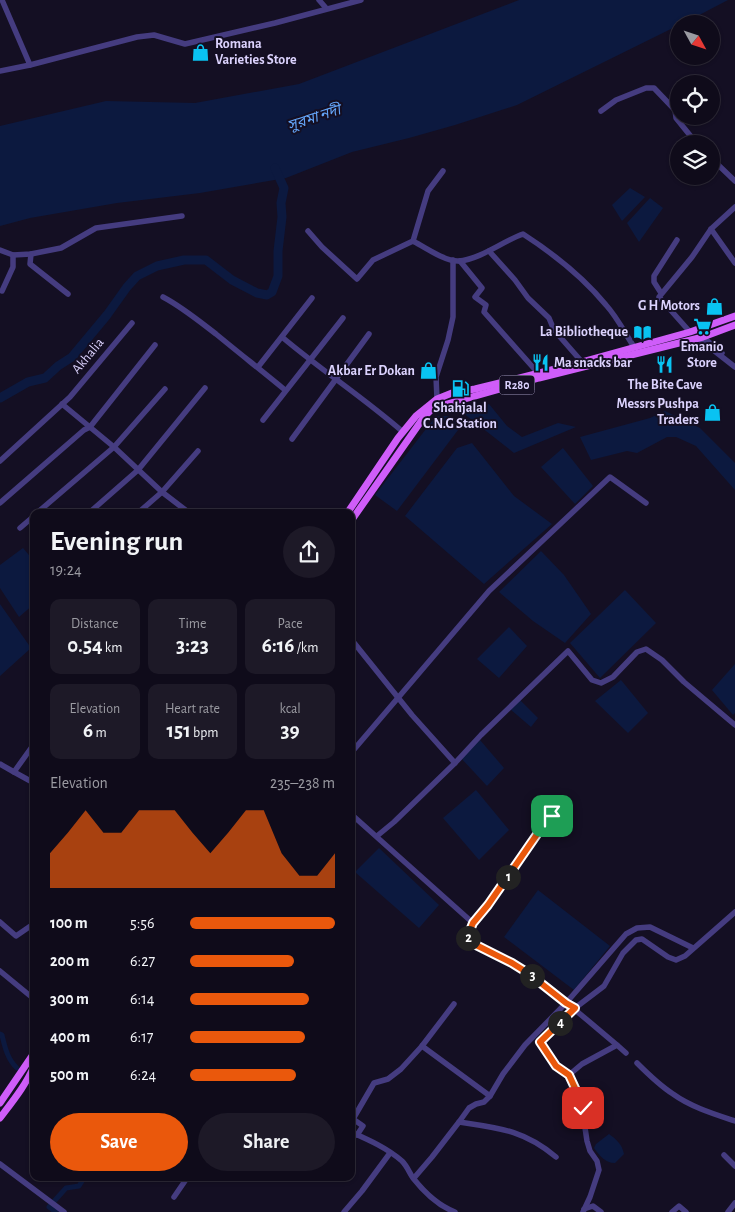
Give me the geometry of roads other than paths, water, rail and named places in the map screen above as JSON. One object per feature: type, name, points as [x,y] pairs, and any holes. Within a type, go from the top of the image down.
[{"type":"main road","name":"R280","points":[[350,509],[403,432],[416,416],[437,399],[452,393],[582,362],[690,332],[735,316]]},
{"type":"main road","name":"R280","points":[[355,515],[396,455],[431,410],[539,378],[700,337],[735,324]]},
{"type":"main road","points":[[0,1103],[30,1060]]},
{"type":"main road","points":[[0,1118],[30,1075]]},
{"type":"street","points":[[2,0],[30,65]]},
{"type":"street","points":[[319,0],[326,8]]},
{"type":"street","points":[[0,71],[137,37],[154,35],[185,44],[361,0]]},
{"type":"street","points":[[601,111],[616,100],[646,88],[654,88],[675,110],[676,118],[690,135]]},
{"type":"street","points":[[720,166],[735,180]]},
{"type":"street","points":[[308,231],[322,247],[357,279],[373,260],[413,241],[428,191],[444,171]]},
{"type":"street","points":[[690,332],[659,297],[692,257],[711,229],[735,207]]},
{"type":"street","points":[[0,250],[13,255],[30,254],[61,248],[96,228],[182,216]]},
{"type":"street","points":[[711,229],[735,263]]},
{"type":"street","points":[[457,260],[489,252],[523,234],[564,263],[607,306],[634,347]]},
{"type":"street","points":[[661,293],[654,282],[654,276],[676,240]]},
{"type":"street","points":[[413,241],[429,250],[457,260],[482,288],[475,297],[486,305],[484,312],[538,373]]},
{"type":"street","points":[[489,252],[515,280],[528,298],[549,318],[554,330],[582,362]]},
{"type":"street","points":[[30,254],[30,264],[68,294]]},
{"type":"street","points":[[2,291],[13,267],[13,255]]},
{"type":"street","points":[[437,399],[436,377],[453,317],[457,260]]},
{"type":"street","points":[[163,297],[177,304],[285,390]]},
{"type":"street","points":[[258,367],[312,298]]},
{"type":"street","points":[[263,420],[343,318]]},
{"type":"street","name":"Akhalia","points":[[2,459],[62,404],[96,368],[132,323]]},
{"type":"street","points":[[292,439],[369,334]]},
{"type":"street","points":[[282,337],[309,360],[365,400],[403,432]]},
{"type":"street","points":[[700,337],[735,363]]},
{"type":"street","points":[[700,337],[735,367]]},
{"type":"street","points":[[0,503],[84,430],[90,427],[155,345]]},
{"type":"street","points":[[93,509],[138,470],[205,388]]},
{"type":"street","points":[[42,509],[114,447],[165,389]]},
{"type":"street","points":[[62,404],[114,447],[182,509]]},
{"type":"street","points":[[142,509],[162,492],[198,451]]},
{"type":"street","points":[[0,452],[2,459]]},
{"type":"street","points":[[355,748],[489,591],[610,476],[646,503]]},
{"type":"street","points":[[20,528],[30,519]]},
{"type":"street","points":[[355,644],[455,763]]},
{"type":"street","points":[[377,836],[455,763],[481,735],[568,651],[592,680],[601,683],[613,677],[637,652],[646,649],[662,660],[684,682],[735,725]]},
{"type":"street","points":[[14,772],[30,750]]},
{"type":"street","points":[[0,764],[30,781]]},
{"type":"street","points":[[567,830],[552,816],[548,819],[488,905],[473,923],[467,938],[472,943],[512,963],[575,1008],[626,1053]]},
{"type":"street","points":[[355,817],[473,923]]},
{"type":"street","points":[[583,1211],[599,1170],[597,1161],[590,1151],[581,1101],[569,1075],[556,1066],[540,1042],[575,1008],[604,986],[623,952],[636,940],[642,939],[668,957],[676,960],[685,956],[735,912]]},
{"type":"street","points":[[0,922],[16,936],[30,926]]},
{"type":"street","points":[[414,1178],[469,1108],[484,1102],[490,1096],[519,1053],[541,1027],[566,1003],[626,934],[637,928],[650,927],[692,948]]},
{"type":"street","points":[[0,971],[30,996]]},
{"type":"street","points":[[355,1114],[374,1083],[388,1079],[422,1046],[454,1004]]},
{"type":"street","points":[[569,1075],[582,1064],[617,1045]]},
{"type":"street","points":[[422,1046],[490,1096]]},
{"type":"street","points":[[637,1063],[676,1097],[713,1114],[735,1121]]},
{"type":"street","points":[[24,1068],[30,1070]]},
{"type":"street","points":[[355,1121],[363,1126],[355,1132]]},
{"type":"street","points":[[459,1122],[508,1130],[539,1143],[556,1157]]},
{"type":"street","points":[[355,1133],[372,1141],[404,1163],[414,1178],[444,1208],[455,1212]]},
{"type":"street","points":[[344,1212],[390,1153]]},
{"type":"street","points":[[724,1155],[735,1166]]},
{"type":"street","points":[[0,1164],[64,1212]]},
{"type":"street","points":[[174,1197],[185,1181]]},
{"type":"street","points":[[728,1212],[735,1203]]},
{"type":"street","points":[[583,1211],[593,1206],[601,1212]]},
{"type":"street","points":[[672,1212],[679,1206],[686,1212]]},
{"type":"water","name":"সুরমা নদী","points":[[519,0],[728,0],[699,15],[670,15],[670,29],[517,105],[455,125],[352,152],[286,178],[200,193],[117,203],[30,218],[0,226],[0,126],[106,101],[195,103],[299,84]]},
{"type":"water","points":[[630,188],[645,197],[622,221],[612,205]]},
{"type":"water","points":[[650,198],[663,208],[639,242],[627,223]]},
{"type":"water","points":[[489,404],[507,426],[522,437],[558,423],[576,427],[514,453],[463,413]]},
{"type":"water","points":[[665,411],[700,428],[735,463],[735,490],[696,446],[676,437],[667,437],[637,453],[627,451],[591,460],[580,437],[650,418]]},
{"type":"water","points":[[436,416],[449,416],[461,426],[397,511],[375,495]]},
{"type":"water","points":[[472,443],[514,496],[552,524],[484,584],[405,516],[457,448]]},
{"type":"water","points":[[563,448],[593,486],[575,504],[541,467]]},
{"type":"water","points":[[23,548],[30,556],[30,607],[19,617],[0,588],[0,565]]},
{"type":"water","points":[[541,551],[564,575],[591,614],[565,643],[533,621],[499,592]]},
{"type":"water","points":[[625,590],[656,623],[600,678],[570,643]]},
{"type":"water","points":[[0,604],[30,649],[0,676]]},
{"type":"water","points":[[509,627],[527,646],[499,678],[477,659]]},
{"type":"water","points":[[735,664],[735,713],[733,715],[712,690]]},
{"type":"water","points":[[621,680],[648,713],[628,733],[595,701]]},
{"type":"water","points":[[519,699],[538,718],[531,727],[510,709]]},
{"type":"water","points":[[480,740],[504,768],[487,786],[461,758]]},
{"type":"water","points":[[476,790],[509,830],[479,860],[443,818]]},
{"type":"water","points":[[379,848],[439,905],[419,928],[355,872]]},
{"type":"water","points":[[538,890],[610,946],[574,990],[504,937]]},
{"type":"water","points":[[609,1134],[622,1147],[624,1154],[615,1163],[606,1160],[594,1148],[596,1144]]},
{"type":"waterway","points":[[0,398],[28,382],[45,378],[72,357],[137,276],[157,266],[184,260],[206,260],[232,280],[257,293],[267,295],[272,292],[278,276],[278,251],[282,217],[281,203],[284,188],[275,168]]},
{"type":"waterway","points":[[0,1034],[9,1057],[17,1068]]},
{"type":"waterway","points":[[56,1212],[49,1207],[66,1188],[79,1186],[82,1181]]},
{"type":"place","name":"Romana Varieties Store","points":[[201,52]]},
{"type":"place","name":"G H Motors","points":[[714,306]]},
{"type":"place","name":"Emanio Store","points":[[702,327]]},
{"type":"place","name":"La Bibliotheque","points":[[642,332]]},
{"type":"place","name":"Ma snacks bar","points":[[540,363]]},
{"type":"place","name":"The Bite Cave","points":[[665,365]]},
{"type":"place","name":"Akbar Er Dokan","points":[[429,371]]},
{"type":"place","name":"Shahjalal C.N.G Station","points":[[460,388]]},
{"type":"place","name":"Messrs Pushpa Traders","points":[[713,412]]}]
